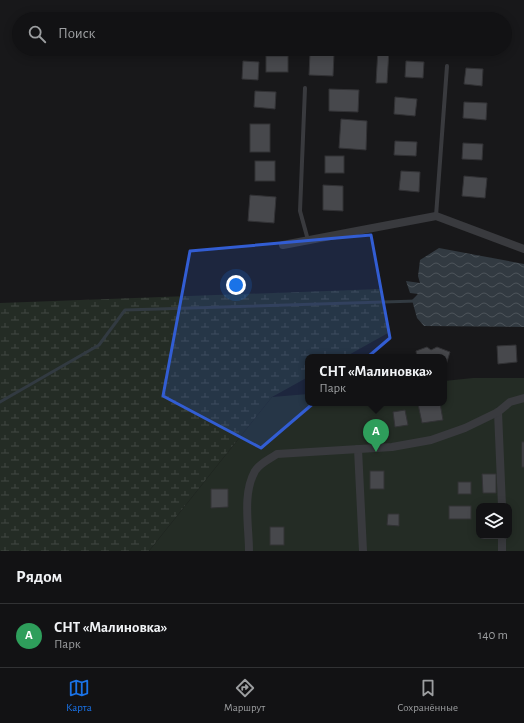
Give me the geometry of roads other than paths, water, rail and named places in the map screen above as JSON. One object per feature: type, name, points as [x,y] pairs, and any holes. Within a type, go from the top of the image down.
[{"type":"street","points":[[283,245],[436,216],[524,249]]},
{"type":"street","points":[[249,551],[247,497],[255,471],[265,461],[277,454],[392,447],[431,440],[465,428],[498,412],[510,402],[524,398]]},
{"type":"street","points":[[498,412],[502,503]]},
{"type":"street","points":[[358,449],[363,551]]},
{"type":"street","points":[[502,539],[502,551]]},
{"type":"lane","points":[[436,216],[447,66]]},
{"type":"lane","points":[[305,88],[300,211],[308,240]]},
{"type":"water","points":[[439,248],[524,264],[524,327],[424,326],[417,318],[412,300],[418,294],[410,293],[406,281],[420,283],[418,276],[420,260]]},
{"type":"waterway","points":[[0,402],[99,345],[125,310],[416,301]]},
{"type":"place","name":"СНТ «Малиновка»","points":[[376,452]]}]
